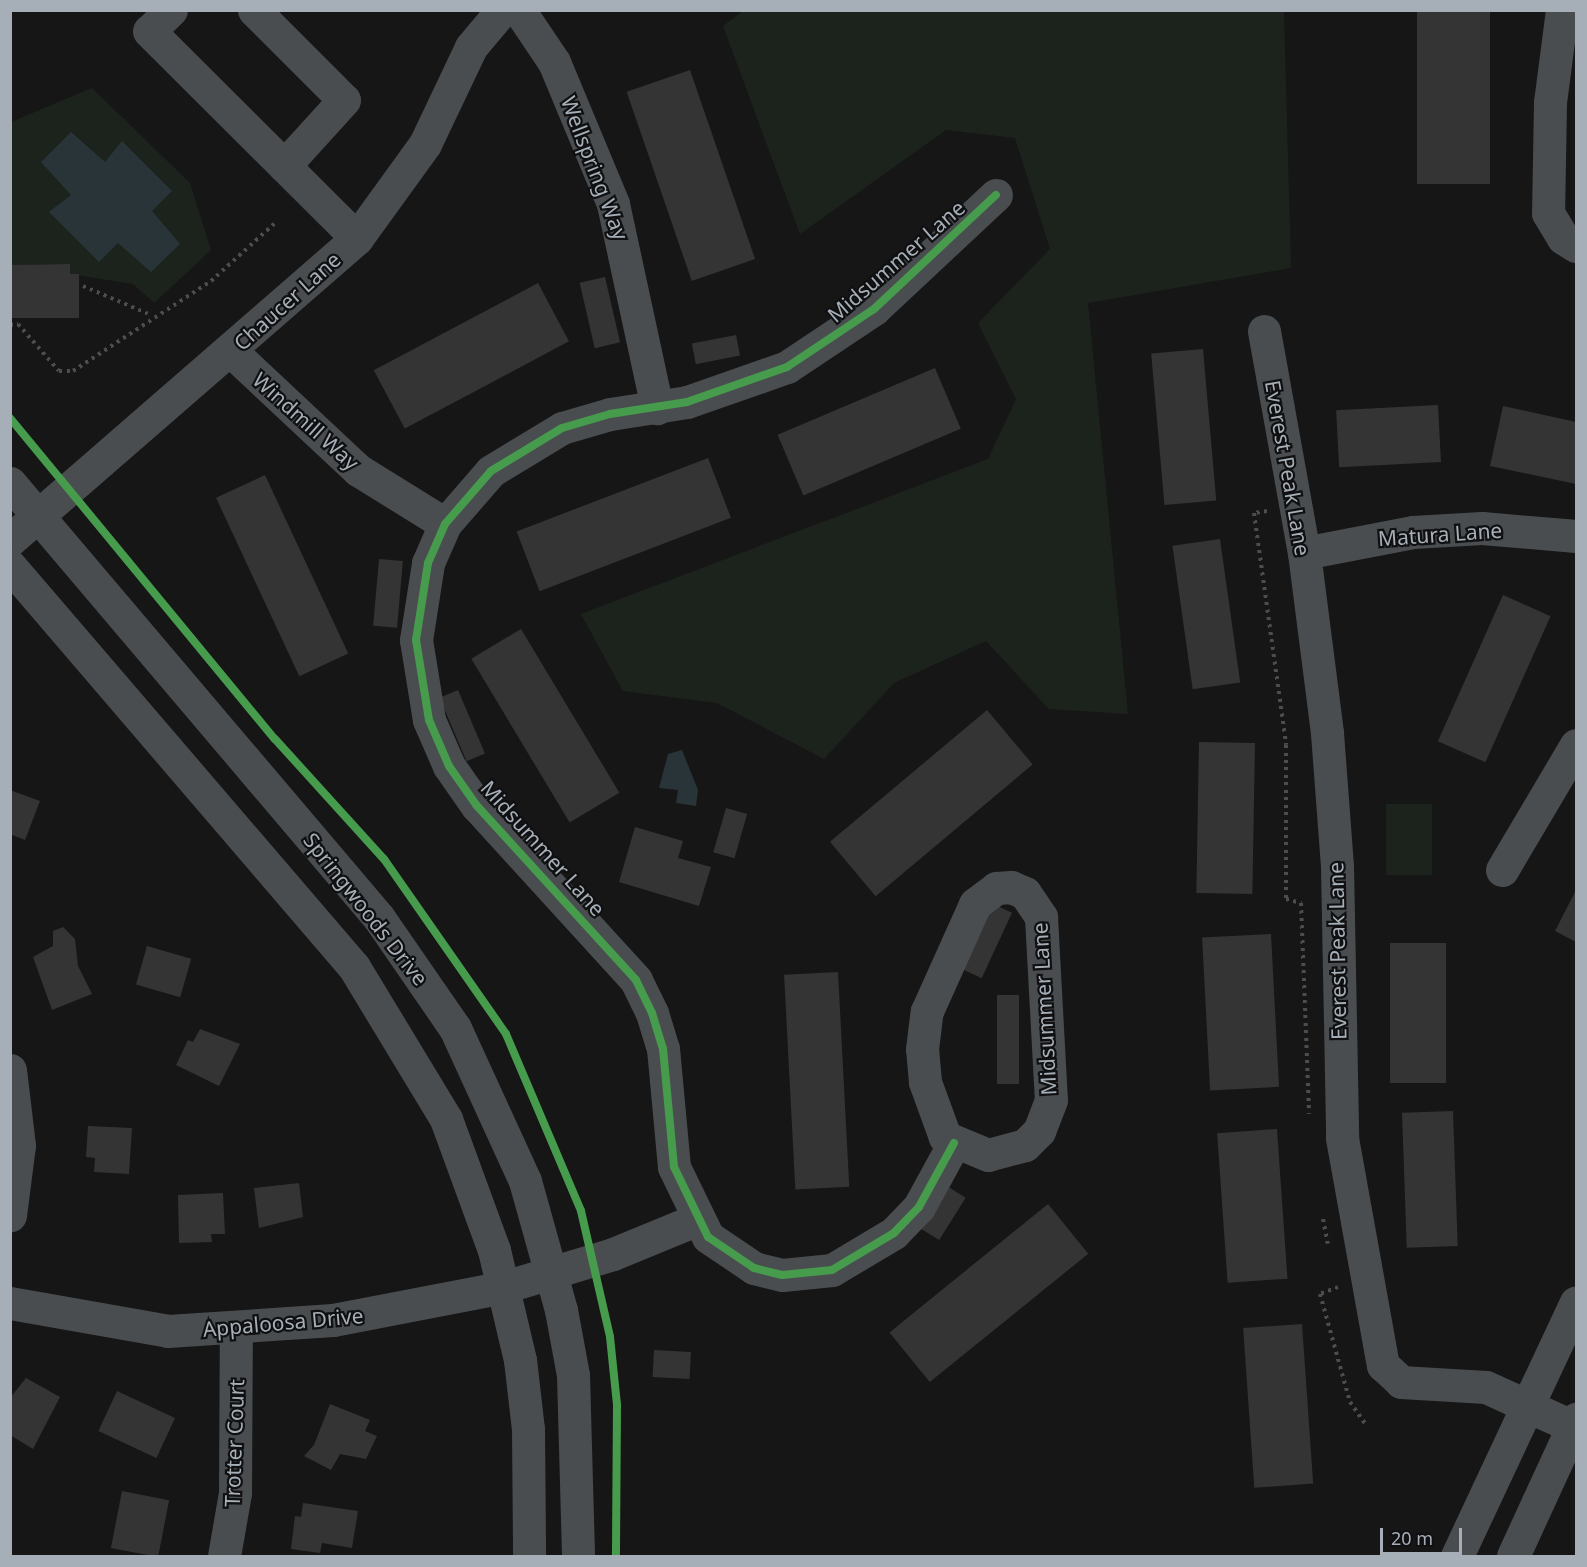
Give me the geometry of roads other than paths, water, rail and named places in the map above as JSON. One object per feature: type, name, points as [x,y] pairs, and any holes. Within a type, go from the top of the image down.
[{"type":"street","points":[[171,10],[149,31],[357,237]]},
{"type":"street","points":[[254,10],[344,100],[285,165]]},
{"type":"street","name":"Chaucer Lane","points":[[10,540],[232,352],[357,237],[419,154],[471,47],[502,10]]},
{"type":"street","name":"Wellspring Way","points":[[519,10],[554,62],[613,204],[657,408]]},
{"type":"street","points":[[1562,10],[1550,102],[1548,213],[1563,238],[1576,246]]},
{"type":"street","name":"Midsummer Lane","points":[[954,1143],[939,1177],[906,1220],[864,1255],[832,1270],[804,1275],[754,1268],[729,1255],[696,1220],[674,1167],[663,1049],[636,980],[477,806],[449,766],[429,720],[416,640],[418,601],[445,524],[491,471],[525,447],[610,414],[657,408],[738,388],[832,340],[996,195]]},
{"type":"street","name":"Everest Peak Lane","points":[[1264,331],[1304,553],[1327,732],[1337,866],[1342,1138],[1383,1365],[1401,1382],[1486,1387],[1575,1424]]},
{"type":"street","name":"Windmill Way","points":[[232,352],[358,470],[445,524]]},
{"type":"street","name":"Springwoods Drive","points":[[10,483],[415,966],[496,1108],[553,1274],[573,1375],[578,1557]]},
{"type":"street","name":"Matura Lane","points":[[1304,553],[1424,532],[1482,528],[1576,536]]},
{"type":"street","points":[[10,566],[367,986],[446,1119],[472,1178],[504,1287],[528,1429],[529,1557]]},
{"type":"street","points":[[1502,870],[1576,745]]},
{"type":"street","name":"Midsummer Lane","points":[[1011,887],[1025,892],[1041,918],[1048,1115],[1025,1145],[1008,1153],[988,1155],[954,1143],[945,1137],[925,1082],[927,1011],[975,904],[996,888],[1011,887]]},
{"type":"street","points":[[10,1070],[19,1145],[10,1215]]},
{"type":"street","name":"Appaloosa Drive","points":[[10,1303],[168,1331],[236,1329],[333,1320],[504,1287],[553,1274],[696,1220]]},
{"type":"street","points":[[1457,1557],[1576,1302]]},
{"type":"street","name":"Trotter Court","points":[[224,1557],[235,1482],[236,1329]]},
{"type":"street","points":[[1513,1557],[1575,1424]]}]
